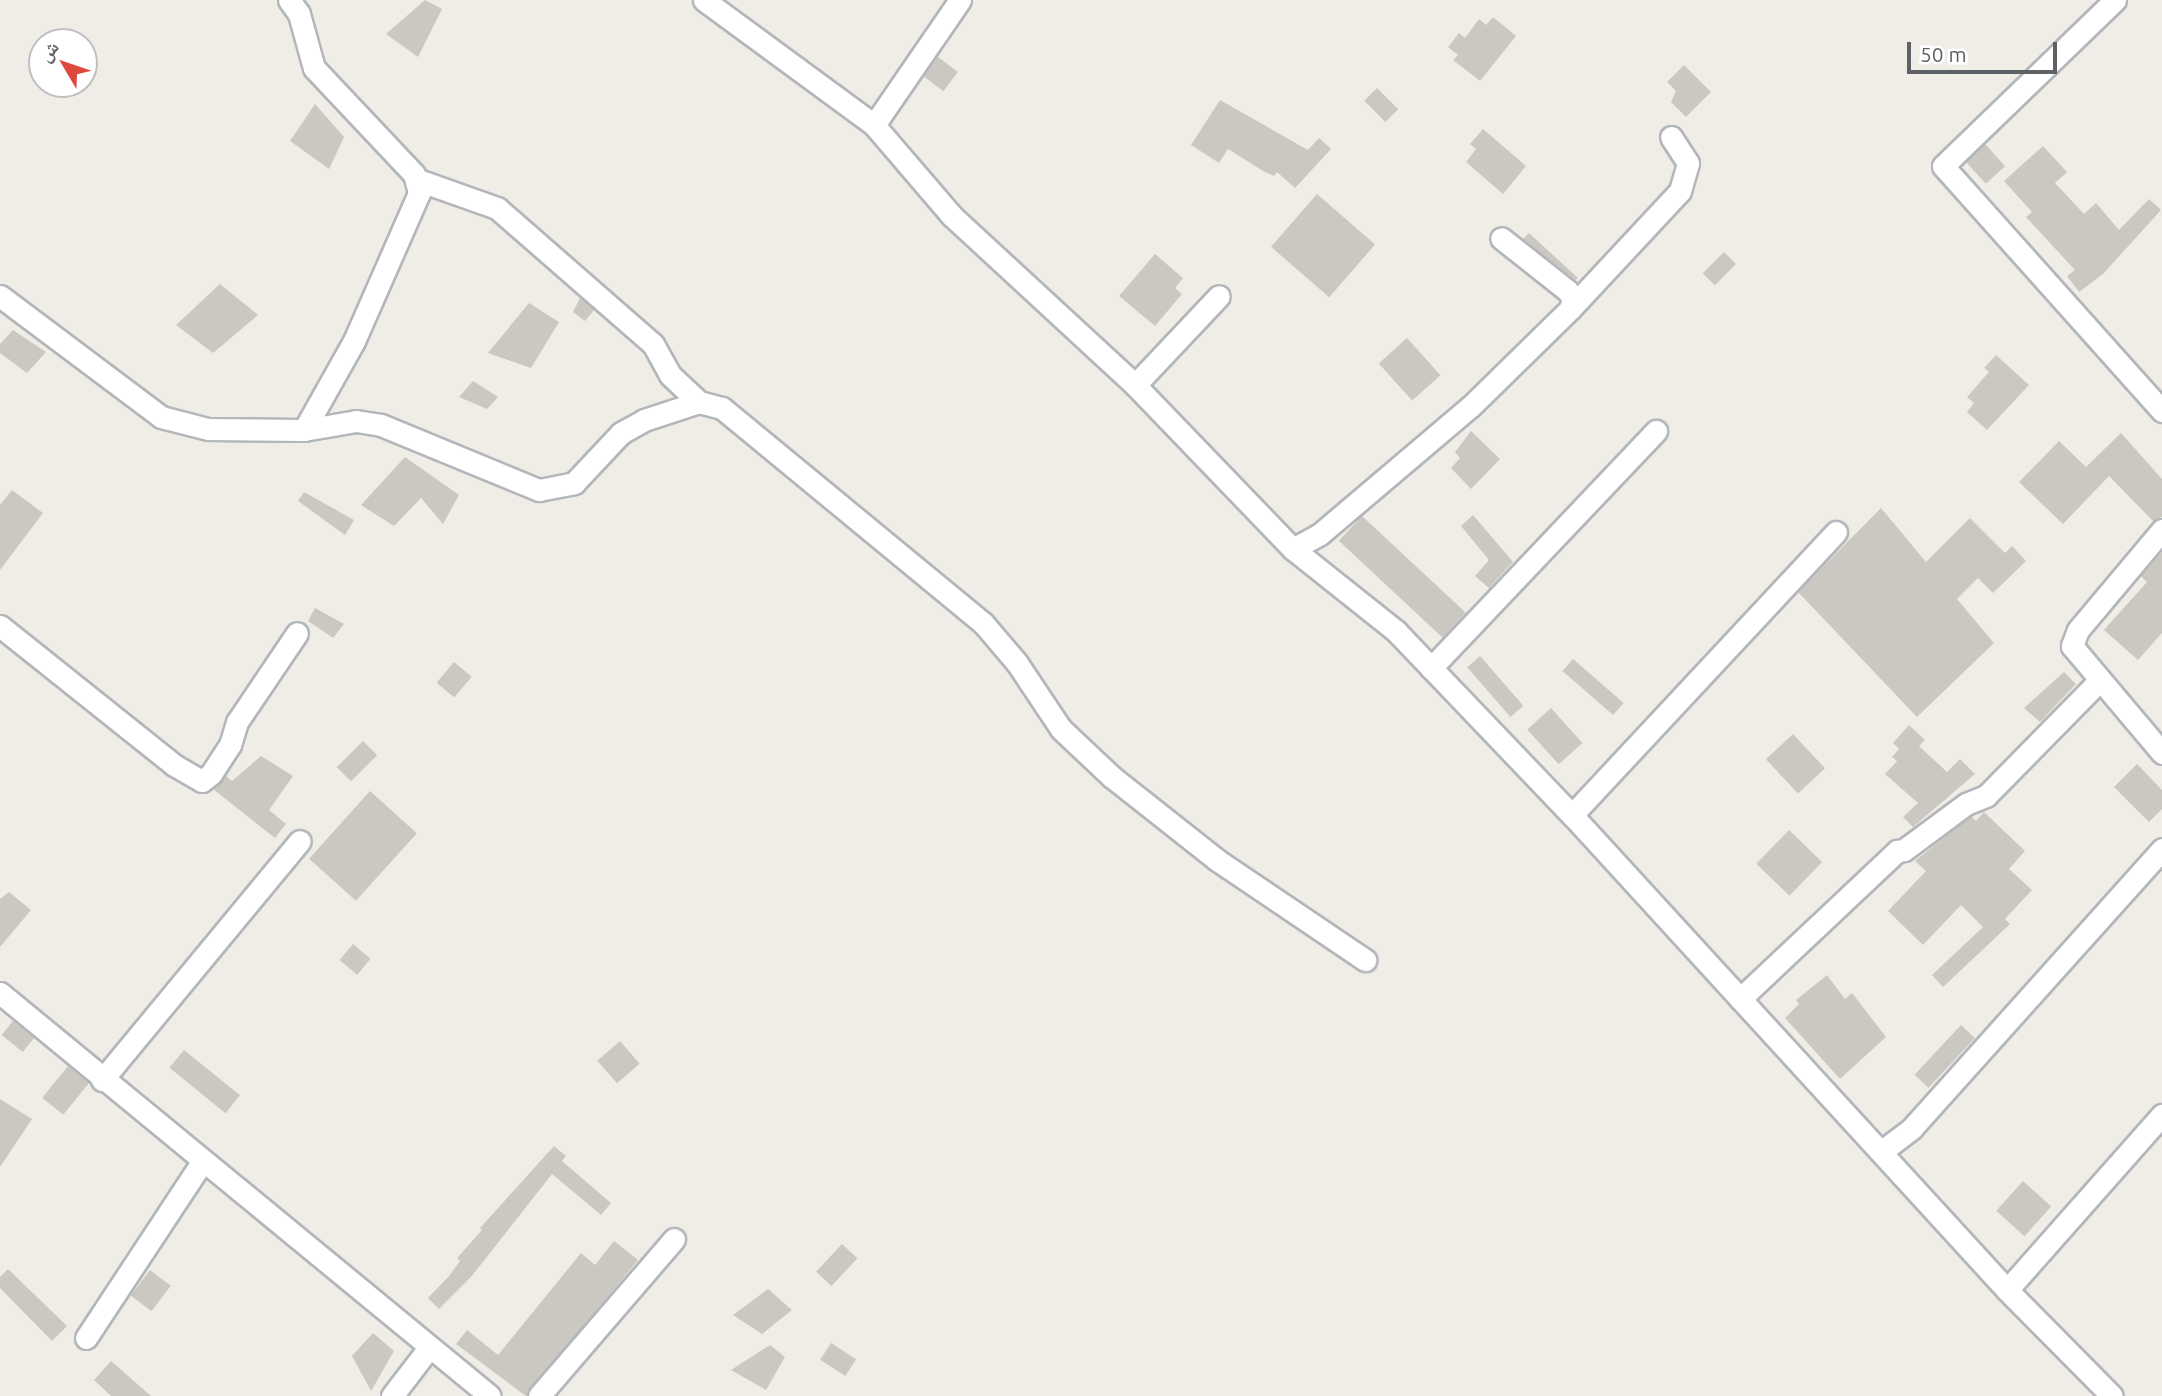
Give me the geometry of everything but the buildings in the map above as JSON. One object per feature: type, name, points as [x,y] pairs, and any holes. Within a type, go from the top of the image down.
[{"type":"street","points":[[289,0],[324,81],[418,180],[497,208],[653,344],[670,375],[699,402],[722,408],[763,438],[887,547],[983,623],[1017,663],[1061,729],[1112,777],[1217,860],[1365,960]]},
{"type":"street","points":[[704,0],[874,125],[952,216],[1135,386],[1293,549],[1396,631],[1572,815],[2007,1290],[2112,1396]]},
{"type":"street","points":[[874,125],[960,0]]},
{"type":"street","points":[[2115,0],[1943,166],[2162,411]]},
{"type":"street","points":[[1293,549],[1320,534],[1470,407],[1570,309],[1680,191],[1688,163],[1671,137]]},
{"type":"street","points":[[303,430],[354,341],[407,229],[419,193],[418,180]]},
{"type":"street","points":[[1501,237],[1568,291],[1573,299],[1570,309]]},
{"type":"street","points":[[0,296],[162,417],[208,429],[303,430],[356,421],[382,425],[539,491],[574,483],[621,433],[644,420],[699,402]]},
{"type":"street","points":[[1135,386],[1219,296]]},
{"type":"street","points":[[1431,668],[1656,431]]},
{"type":"street","points":[[2162,530],[2073,637],[2072,646],[2162,754]]},
{"type":"street","points":[[1572,815],[1836,532]]},
{"type":"street","points":[[0,626],[174,765],[202,780],[211,774],[230,745],[237,722],[297,633]]},
{"type":"street","points":[[1741,999],[1897,850],[1904,850],[1966,804],[1986,796],[2099,681]]},
{"type":"street","points":[[102,1080],[300,841]]},
{"type":"street","points":[[1882,1151],[1912,1128],[2162,849]]},
{"type":"street","points":[[3,1002],[102,1080],[428,1349],[490,1396]]},
{"type":"street","points":[[2007,1290],[2162,1115]]},
{"type":"street","points":[[86,1338],[202,1163]]},
{"type":"street","points":[[539,1396],[674,1239]]},
{"type":"street","points":[[392,1396],[428,1349]]}]
